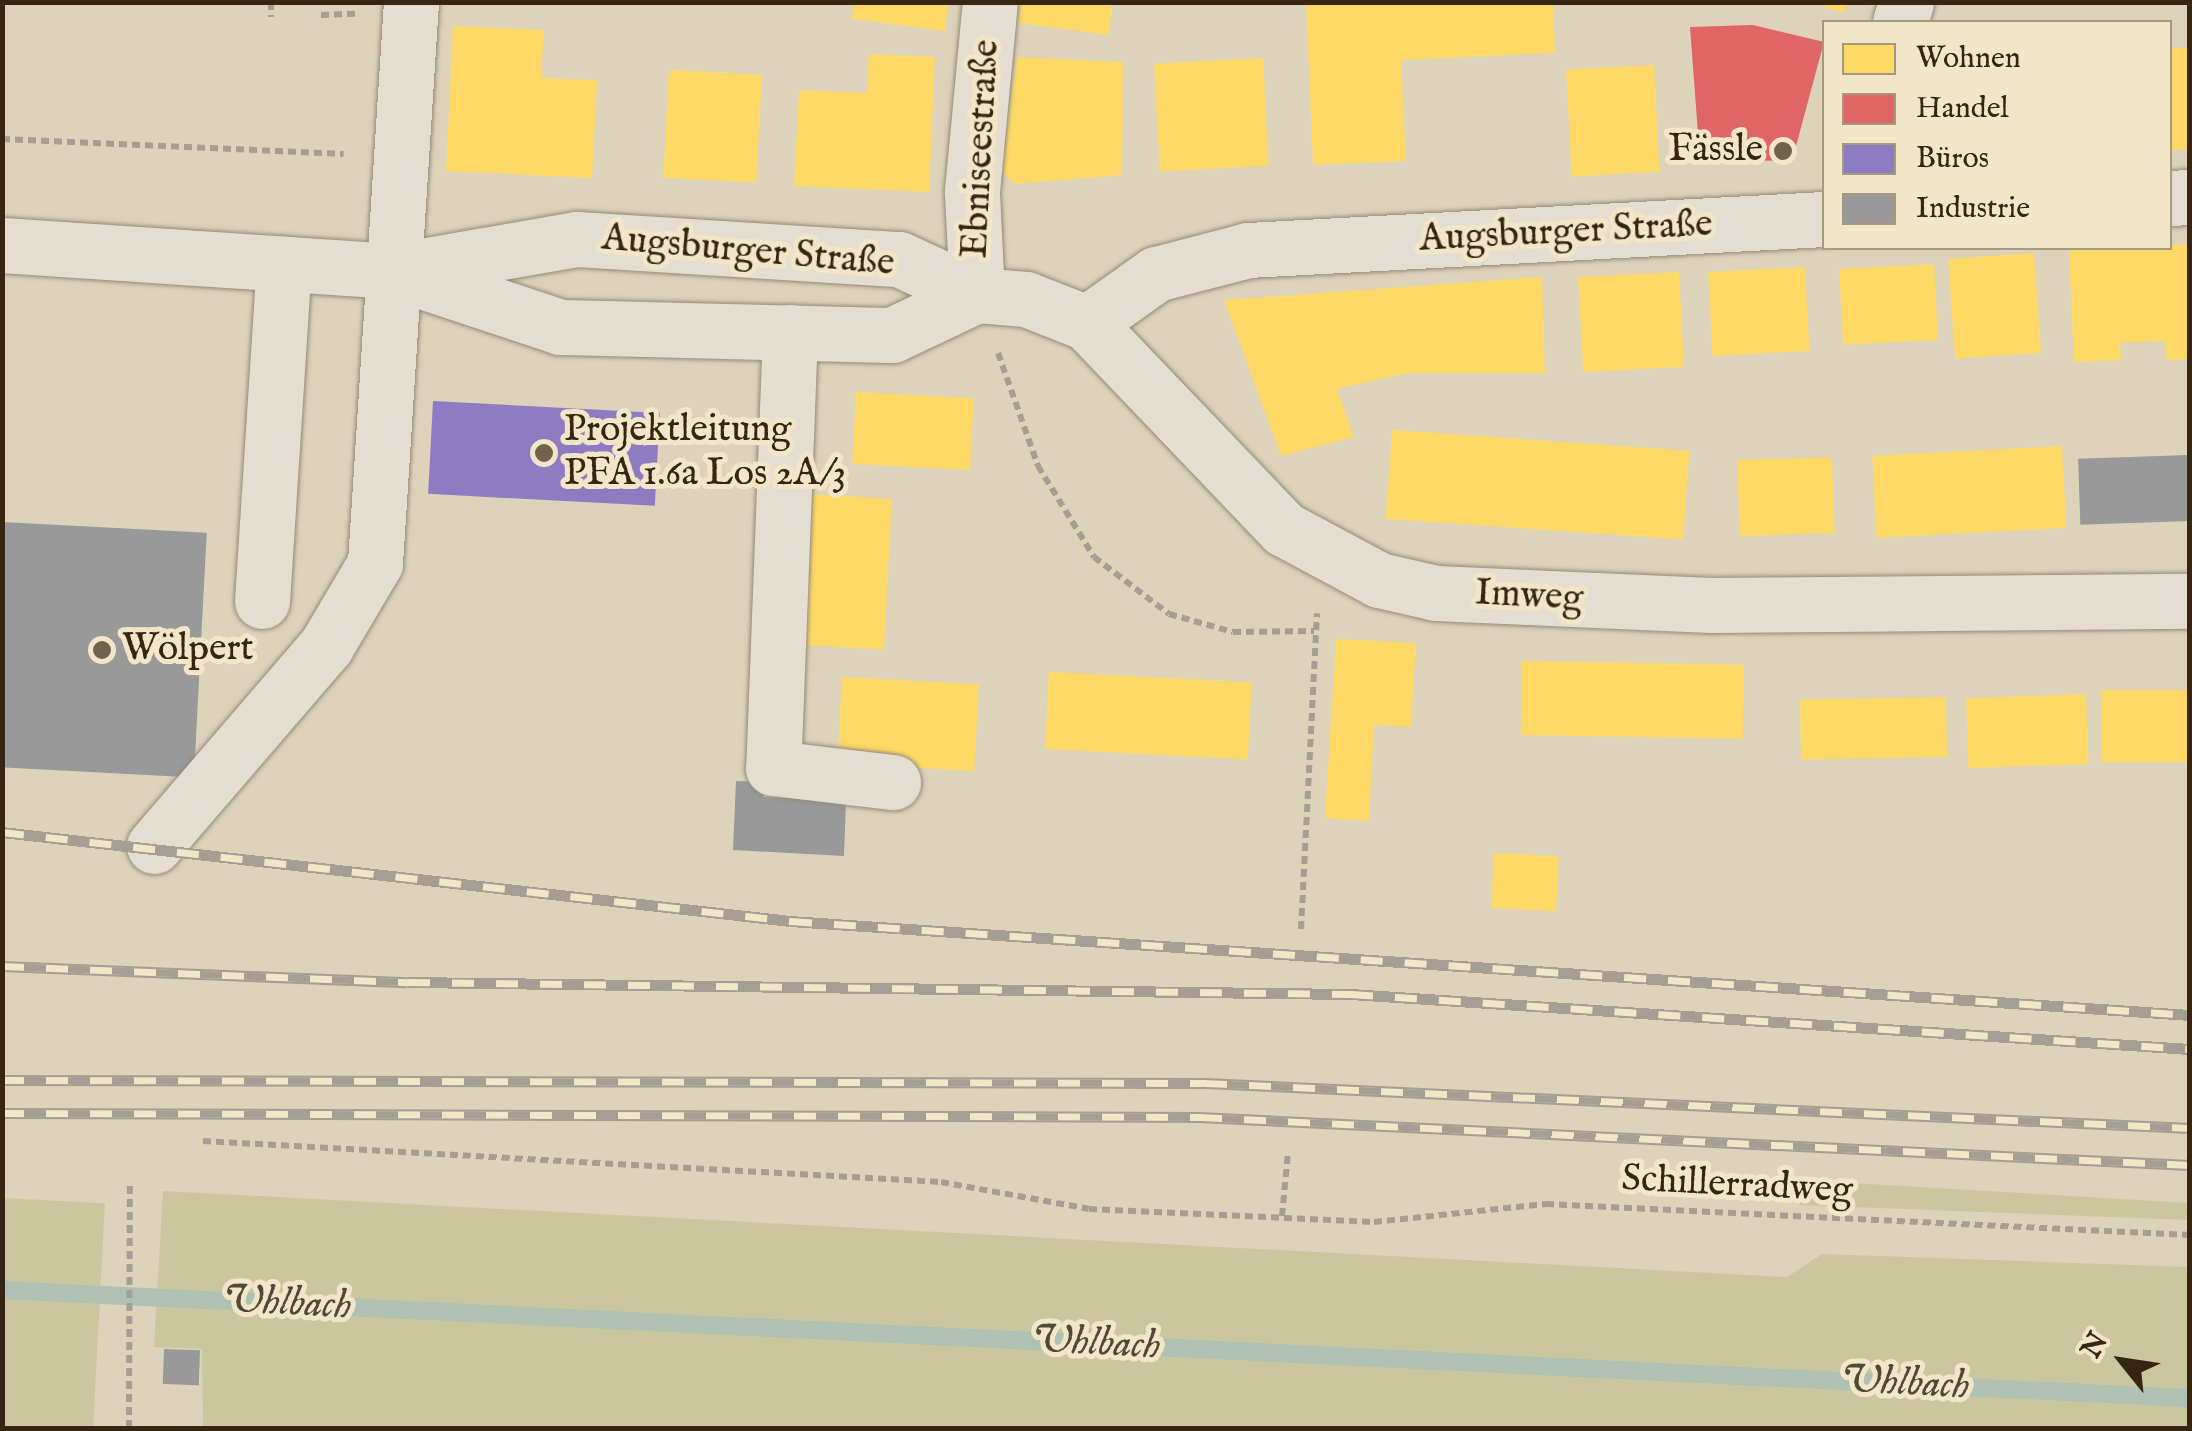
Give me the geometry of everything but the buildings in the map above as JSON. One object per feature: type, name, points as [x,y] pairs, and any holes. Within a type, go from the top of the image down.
[{"type":"street","points":[[154,846],[326,646],[376,564],[410,2]]},
{"type":"street","name":"Ebniseestraße","points":[[978,295],[972,191],[990,2]]},
{"type":"street","name":"Augsburger Straße","points":[[1087,324],[1156,274],[1248,250],[1822,219]]},
{"type":"street","name":"Augsburger Straße","points":[[393,272],[576,239],[899,259],[978,295]]},
{"type":"street","name":"Augsburger Straße","points":[[2,246],[393,272],[560,328],[892,335],[978,295]]},
{"type":"street","points":[[262,601],[284,264]]},
{"type":"street","name":"Imweg","points":[[978,295],[1026,299],[1087,324],[1217,468],[1327,557],[1379,580],[1455,594],[1930,608],[2190,601]]},
{"type":"street","points":[[790,332],[773,768],[893,782]]},
{"type":"path","points":[[270,2],[271,17]]},
{"type":"path","points":[[2,140],[350,154],[356,171]]},
{"type":"path","points":[[978,295],[1038,466],[1094,557],[1169,614],[1233,632],[1314,631]]},
{"type":"path","points":[[1301,929],[1314,631],[1327,557]]},
{"type":"path","name":"Schillerradweg","points":[[203,1141],[941,1182],[1089,1209],[1374,1222],[1546,1204],[2190,1235]]},
{"type":"path","points":[[1282,1216],[1288,1153]]},
{"type":"path","points":[[129,1428],[125,1352],[130,1182]]},
{"type":"shaded area","points":[[1800,1180],[2189,1203],[2189,1220],[1800,1205]]},
{"type":"shaded area","points":[[163,1191],[1787,1277],[1822,1254],[2189,1267],[2189,1428],[203,1428],[202,1349],[154,1347]]},
{"type":"shaded area","points":[[3,1198],[105,1203],[93,1428],[2,1428]]},
{"type":"waterway","name":"Uhlbach","points":[[2,1290],[2190,1398]]},
{"type":"railway","points":[[2,832],[790,921],[2190,1015]]},
{"type":"railway","points":[[2,966],[408,982],[1351,994],[2190,1049]]},
{"type":"railway","points":[[2,1080],[1205,1083],[2190,1128]]},
{"type":"railway","points":[[2,1113],[1200,1117],[2190,1165]]},
{"type":"place","name":"Fässle","points":[[1783,151]]},
{"type":"place","name":"Projektleitung PFA 1.6a Los 2A/3","points":[[544,453]]},
{"type":"place","name":"Wölpert","points":[[102,650]]}]
